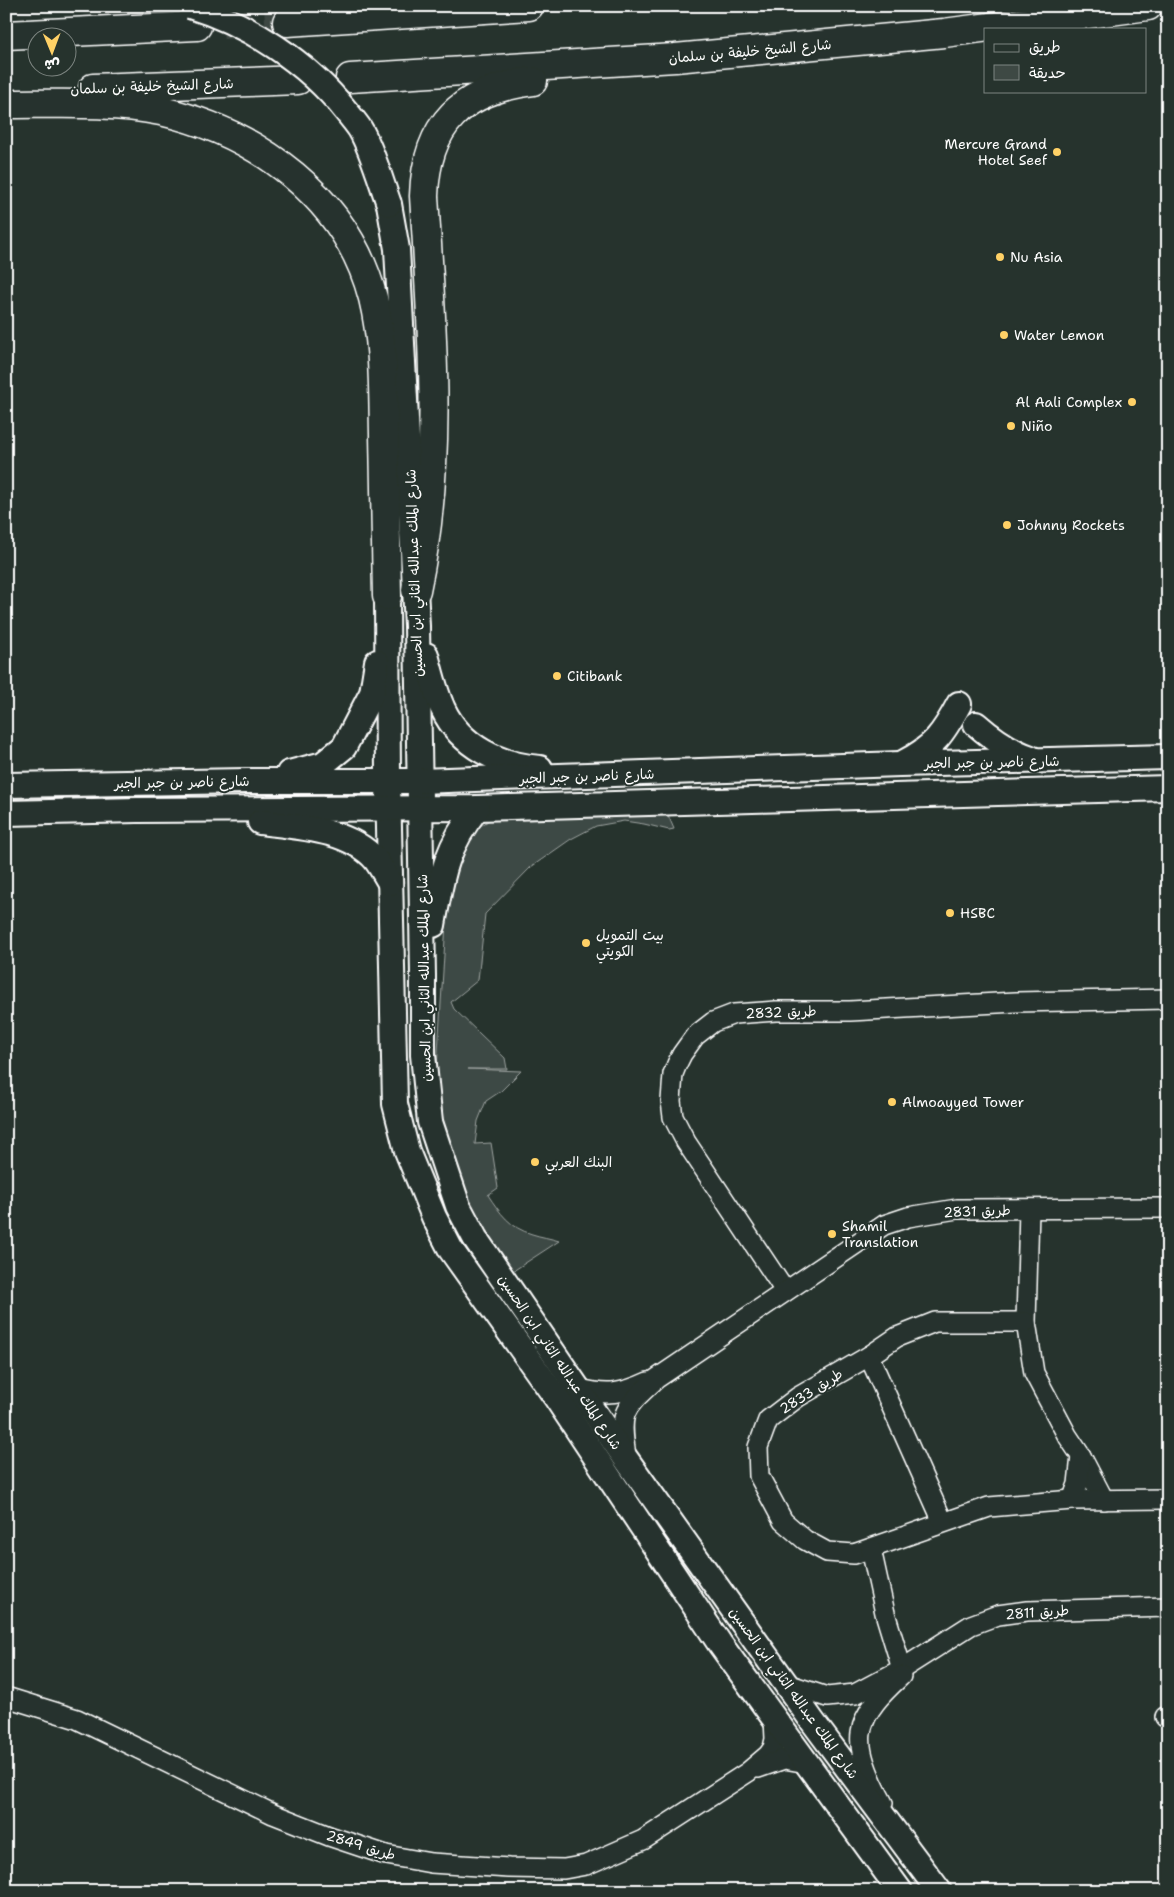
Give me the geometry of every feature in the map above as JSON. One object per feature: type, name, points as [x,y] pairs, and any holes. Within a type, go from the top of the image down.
[{"type":"highway","points":[[287,22],[529,6]]},
{"type":"highway","name":"شارع الشيخ خليفة بن سلمان","points":[[350,78],[675,58],[944,33],[1148,6]]},
{"type":"highway","points":[[6,35],[193,16]]},
{"type":"highway","points":[[1017,28],[1168,16]]},
{"type":"highway","points":[[944,33],[984,30]]},
{"type":"highway","points":[[416,590],[427,522],[434,406],[434,353],[424,196],[425,172],[432,147],[445,124],[463,105],[486,92],[511,84],[600,72],[675,58]]},
{"type":"highway","name":"شارع الشيخ خليفة بن سلمان","points":[[6,89],[134,88],[298,80]]},
{"type":"highway","points":[[6,104],[123,106],[159,111],[194,120],[257,148],[284,166],[308,187],[330,211],[348,239],[362,267],[372,297],[379,328],[383,391],[387,596]]},
{"type":"main road","name":"شارع الملك عبدالله الثاني ابن الحسين","points":[[193,16],[215,14],[272,44],[308,71],[338,101],[360,130],[389,204],[397,249],[416,590],[421,808],[423,1055],[430,1122],[458,1206],[475,1238],[626,1459],[813,1722],[939,1891]]},
{"type":"main road","name":"شارع الملك عبدالله الثاني ابن الحسين","points":[[387,596],[388,782],[395,1104],[407,1151],[434,1217],[451,1250],[556,1399],[720,1644],[900,1891]]},
{"type":"main road","points":[[247,781],[283,775],[323,764],[344,747],[372,693],[387,596]]},
{"type":"main road","points":[[417,626],[443,709],[456,731],[468,742],[491,757],[527,767],[609,775]]},
{"type":"main road","points":[[900,764],[917,756],[932,745],[945,731],[959,704]]},
{"type":"main road","points":[[976,724],[991,737],[1007,747],[1024,756],[1043,761]]},
{"type":"main road","name":"شارع ناصر بن جبر الجبر","points":[[6,785],[247,781],[388,782],[900,764],[1168,757]]},
{"type":"main road","name":"شارع ناصر بن جبر الجبر","points":[[6,813],[477,808],[1168,788]]},
{"type":"main road","points":[[423,976],[445,866],[458,836],[477,808]]},
{"type":"main road","points":[[187,810],[302,828],[348,840],[361,847],[376,861],[390,884]]},
{"type":"street","name":"طريق 2832","points":[[785,1291],[686,1142],[673,1117],[671,1101],[673,1074],[682,1054],[701,1031],[713,1022],[734,1014],[776,1011],[850,1010],[1016,1002],[1168,999]]},
{"type":"street","name":"طريق 2831","points":[[626,1459],[622,1427],[625,1412],[635,1399],[656,1379],[884,1225],[908,1217],[957,1209],[1168,1208]]},
{"type":"street","points":[[1029,1209],[1026,1322],[1034,1373],[1104,1500]]},
{"type":"street","name":"طريق 2833","points":[[1026,1322],[935,1322],[897,1337],[798,1397],[768,1420],[758,1447],[759,1476],[783,1521],[805,1540],[826,1552],[854,1554],[989,1507],[1072,1500],[1168,1499]]},
{"type":"street","points":[[868,1356],[943,1522]]},
{"type":"street","name":"طريق 2831","points":[[579,1389],[613,1393],[632,1389],[656,1379]]},
{"type":"street","points":[[1072,1500],[1078,1484],[1081,1456]]},
{"type":"street","points":[[871,1549],[885,1613],[910,1664]]},
{"type":"street","name":"طريق 2811","points":[[787,1684],[827,1697],[855,1694],[910,1664],[971,1625],[998,1615],[1027,1611],[1168,1607]]},
{"type":"street","name":"طريق 2811","points":[[910,1664],[868,1712],[861,1733],[864,1758],[873,1784],[911,1853]]},
{"type":"street","name":"طريق 2849","points":[[6,1698],[77,1719],[273,1814],[329,1836],[386,1855],[431,1863],[509,1868],[564,1869],[586,1865],[643,1840],[748,1772],[773,1748],[775,1739],[774,1719]]},
{"type":"street","name":"طريق 2849","points":[[748,1772],[784,1759],[807,1763]]},
{"type":"green space","points":[[668,815],[674,829],[669,830],[624,821],[596,826],[571,839],[531,867],[485,914],[478,980],[451,1002],[454,1009],[505,1058],[507,1069],[468,1069],[521,1071],[501,1091],[486,1101],[478,1121],[475,1144],[491,1143],[498,1188],[488,1195],[501,1214],[518,1228],[559,1241],[510,1273],[470,1211],[454,1170],[441,1109],[437,1068],[446,923],[453,880],[462,851],[476,829],[491,819]]},
{"type":"tunnel","points":[[223,25],[287,22]]},
{"type":"place","name":"Mercure Grand Hotel Seef","points":[[1057,152]]},
{"type":"place","name":"Nu Asia","points":[[1000,257]]},
{"type":"place","name":"Water Lemon","points":[[1004,335]]},
{"type":"place","name":"Al Aali Complex","points":[[1132,402]]},
{"type":"place","name":"Niño","points":[[1011,426]]},
{"type":"place","name":"Johnny Rockets","points":[[1007,525]]},
{"type":"place","name":"Citibank","points":[[557,676]]},
{"type":"place","name":"HSBC","points":[[950,913]]},
{"type":"place","name":"بيت التمويل الكويتي","points":[[586,943]]},
{"type":"place","name":"Almoayyed Tower","points":[[892,1102]]},
{"type":"place","name":"البنك العربي","points":[[535,1162]]},
{"type":"place","name":"Shamil Translation","points":[[832,1234]]}]
